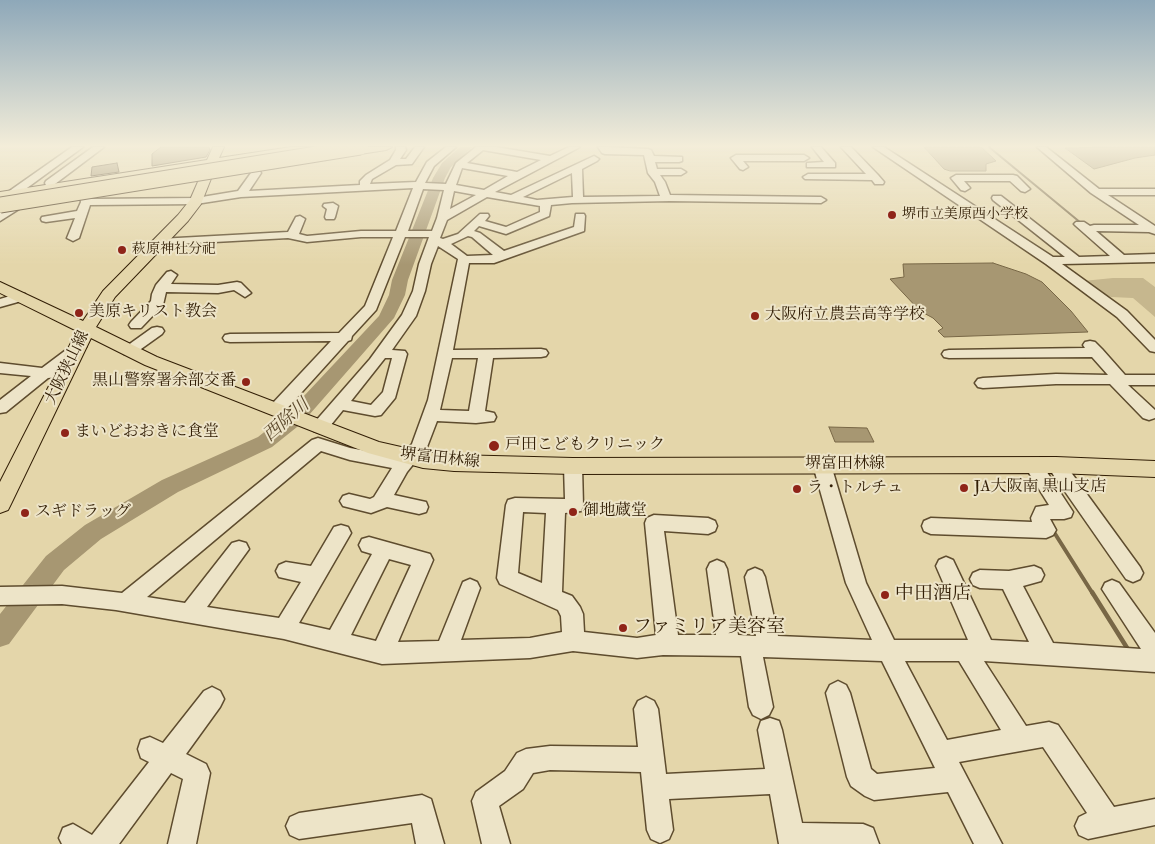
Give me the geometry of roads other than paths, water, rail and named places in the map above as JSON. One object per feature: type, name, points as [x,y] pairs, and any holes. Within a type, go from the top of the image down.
[{"type":"highway","points":[[4,197],[74,186]]},
{"type":"highway","points":[[7,206],[124,186]]},
{"type":"main road","points":[[4,197],[62,186]]},
{"type":"main road","points":[[0,210],[7,206],[85,199],[129,186]]},
{"type":"main road","name":"大阪狭山線","points":[[0,504],[87,330],[109,294],[183,218],[196,200],[202,186]]},
{"type":"main road","name":"堺富田林線","points":[[1,300],[20,297],[129,351],[407,461],[454,464],[574,466],[1056,465],[1155,468]]},
{"type":"street","points":[[4,197],[20,186]]},
{"type":"street","points":[[241,194],[246,186]]},
{"type":"street","points":[[78,232],[85,199],[196,200],[241,194],[382,186]]},
{"type":"street","points":[[280,411],[371,307],[400,234],[416,200],[419,186]]},
{"type":"street","points":[[318,426],[340,404],[409,316],[419,292],[425,264],[438,238],[451,186]]},
{"type":"street","points":[[463,186],[487,186]]},
{"type":"street","points":[[511,199],[538,186]]},
{"type":"street","points":[[563,186],[578,187],[578,200]]},
{"type":"street","points":[[661,186],[665,198]]},
{"type":"street","points":[[937,186],[1050,261],[1122,314],[1154,345]]},
{"type":"street","points":[[940,188],[1025,188],[1023,186]]},
{"type":"street","points":[[1090,186],[1153,230]]},
{"type":"street","points":[[483,187],[511,199],[546,202],[665,198],[822,200]]},
{"type":"street","points":[[442,218],[483,187]]},
{"type":"street","points":[[1097,192],[1155,192]]},
{"type":"street","points":[[997,198],[1076,260]]},
{"type":"street","points":[[159,242],[292,236],[307,239],[361,234],[400,234],[438,238],[462,236],[480,219],[506,231],[545,214],[546,202]]},
{"type":"street","points":[[0,218],[7,206]]},
{"type":"street","points":[[46,219],[81,214]]},
{"type":"street","points":[[438,238],[462,257],[490,260],[558,232],[580,229],[580,216]]},
{"type":"street","points":[[292,236],[300,219]]},
{"type":"street","points":[[1080,224],[1120,258]]},
{"type":"street","points":[[1094,228],[1153,230]]},
{"type":"street","points":[[466,232],[476,235],[501,255]]},
{"type":"street","points":[[521,235],[532,244]]},
{"type":"street","points":[[462,257],[489,245]]},
{"type":"street","points":[[349,501],[371,506],[381,502],[407,461],[419,447],[436,400],[446,354],[462,257]]},
{"type":"street","points":[[1050,261],[1155,258]]},
{"type":"street","points":[[136,325],[158,302],[158,294],[171,275]]},
{"type":"street","points":[[161,288],[218,289],[237,286],[245,292]]},
{"type":"street","points":[[129,351],[157,331]]},
{"type":"street","points":[[230,338],[346,336]]},
{"type":"street","points":[[2,405],[79,347]]},
{"type":"street","points":[[949,354],[996,348],[1092,347],[1148,414]]},
{"type":"street","points":[[996,348],[1021,381]]},
{"type":"street","points":[[446,354],[542,353]]},
{"type":"street","points":[[340,404],[375,411],[390,394],[400,354],[381,354]]},
{"type":"street","points":[[430,415],[482,417],[486,354]]},
{"type":"street","points":[[0,368],[26,369],[44,374],[65,374]]},
{"type":"street","points":[[983,383],[1117,379],[1155,380]]},
{"type":"street","points":[[126,602],[318,444],[350,454],[407,461]]},
{"type":"street","points":[[822,465],[856,583],[888,651],[988,844]]},
{"type":"street","points":[[932,526],[1046,530],[1040,518],[1043,512],[1064,512],[1033,465]]},
{"type":"street","points":[[1056,465],[1133,573]]},
{"type":"street","points":[[573,641],[572,614],[565,603],[507,578],[515,505],[574,506],[574,466]]},
{"type":"street","points":[[382,499],[419,507]]},
{"type":"street","points":[[551,597],[556,506]]},
{"type":"street","points":[[668,645],[654,523],[708,526]]},
{"type":"street","points":[[284,628],[341,532]]},
{"type":"street","points":[[336,643],[377,548],[422,560],[382,653]]},
{"type":"street","points":[[188,614],[239,549]]},
{"type":"street","points":[[946,566],[974,650],[1020,739]]},
{"type":"street","points":[[717,568],[749,646],[793,840],[863,838],[865,844]]},
{"type":"street","points":[[286,571],[316,574]]},
{"type":"street","points":[[980,579],[1009,580],[1034,575]]},
{"type":"street","points":[[749,646],[754,577]]},
{"type":"street","points":[[1009,580],[1046,653]]},
{"type":"street","points":[[446,651],[470,588]]},
{"type":"street","points":[[1112,588],[1155,652]]},
{"type":"street","points":[[2,596],[57,595],[126,602],[188,614],[284,628],[336,643],[382,653],[530,648],[573,641],[637,648],[668,645],[888,651],[974,650],[1046,653],[1155,662]]},
{"type":"street","points":[[838,693],[860,777],[874,787],[954,778]]},
{"type":"street","points":[[102,844],[159,753],[212,698]]},
{"type":"street","points":[[646,709],[660,830]]},
{"type":"street","points":[[941,753],[1049,734],[1098,824],[1155,812]]},
{"type":"street","points":[[159,753],[197,773],[182,844]]},
{"type":"street","points":[[496,844],[485,801],[514,780],[526,762],[550,758],[652,760]]},
{"type":"street","points":[[655,787],[780,781]]},
{"type":"street","points":[[299,826],[422,808],[430,844]]},
{"type":"waterway","name":"西除川","points":[[0,635],[55,563],[93,532],[170,486],[265,442],[295,418],[386,318],[397,295],[400,280],[436,186]]},
{"type":"waterway","points":[[1037,186],[1081,223]]},
{"type":"waterway","points":[[1052,529],[1093,594]]},
{"type":"waterway","points":[[1092,592],[1129,651]]},
{"type":"place","name":"堺市立美原西小学校","points":[[892,215]]},
{"type":"place","name":"萩原神社分祀","points":[[122,250]]},
{"type":"place","name":"美原キリスト教会","points":[[79,313]]},
{"type":"place","name":"大阪府立農芸高等学校","points":[[755,316]]},
{"type":"place","name":"黒山警察署余部交番","points":[[246,382]]},
{"type":"place","name":"まいどおおきに食堂","points":[[65,433]]},
{"type":"place","name":"戸田こどもクリニック","points":[[494,446]]},
{"type":"place","name":"JA大阪南 黒山支店","points":[[964,488]]},
{"type":"place","name":"ラ・トルチュ","points":[[797,489]]},
{"type":"place","name":"御地蔵堂","points":[[573,512]]},
{"type":"place","name":"スギドラッグ","points":[[25,513]]},
{"type":"place","name":"中田酒店","points":[[885,595]]},
{"type":"place","name":"ファミリア美容室","points":[[623,628]]}]
